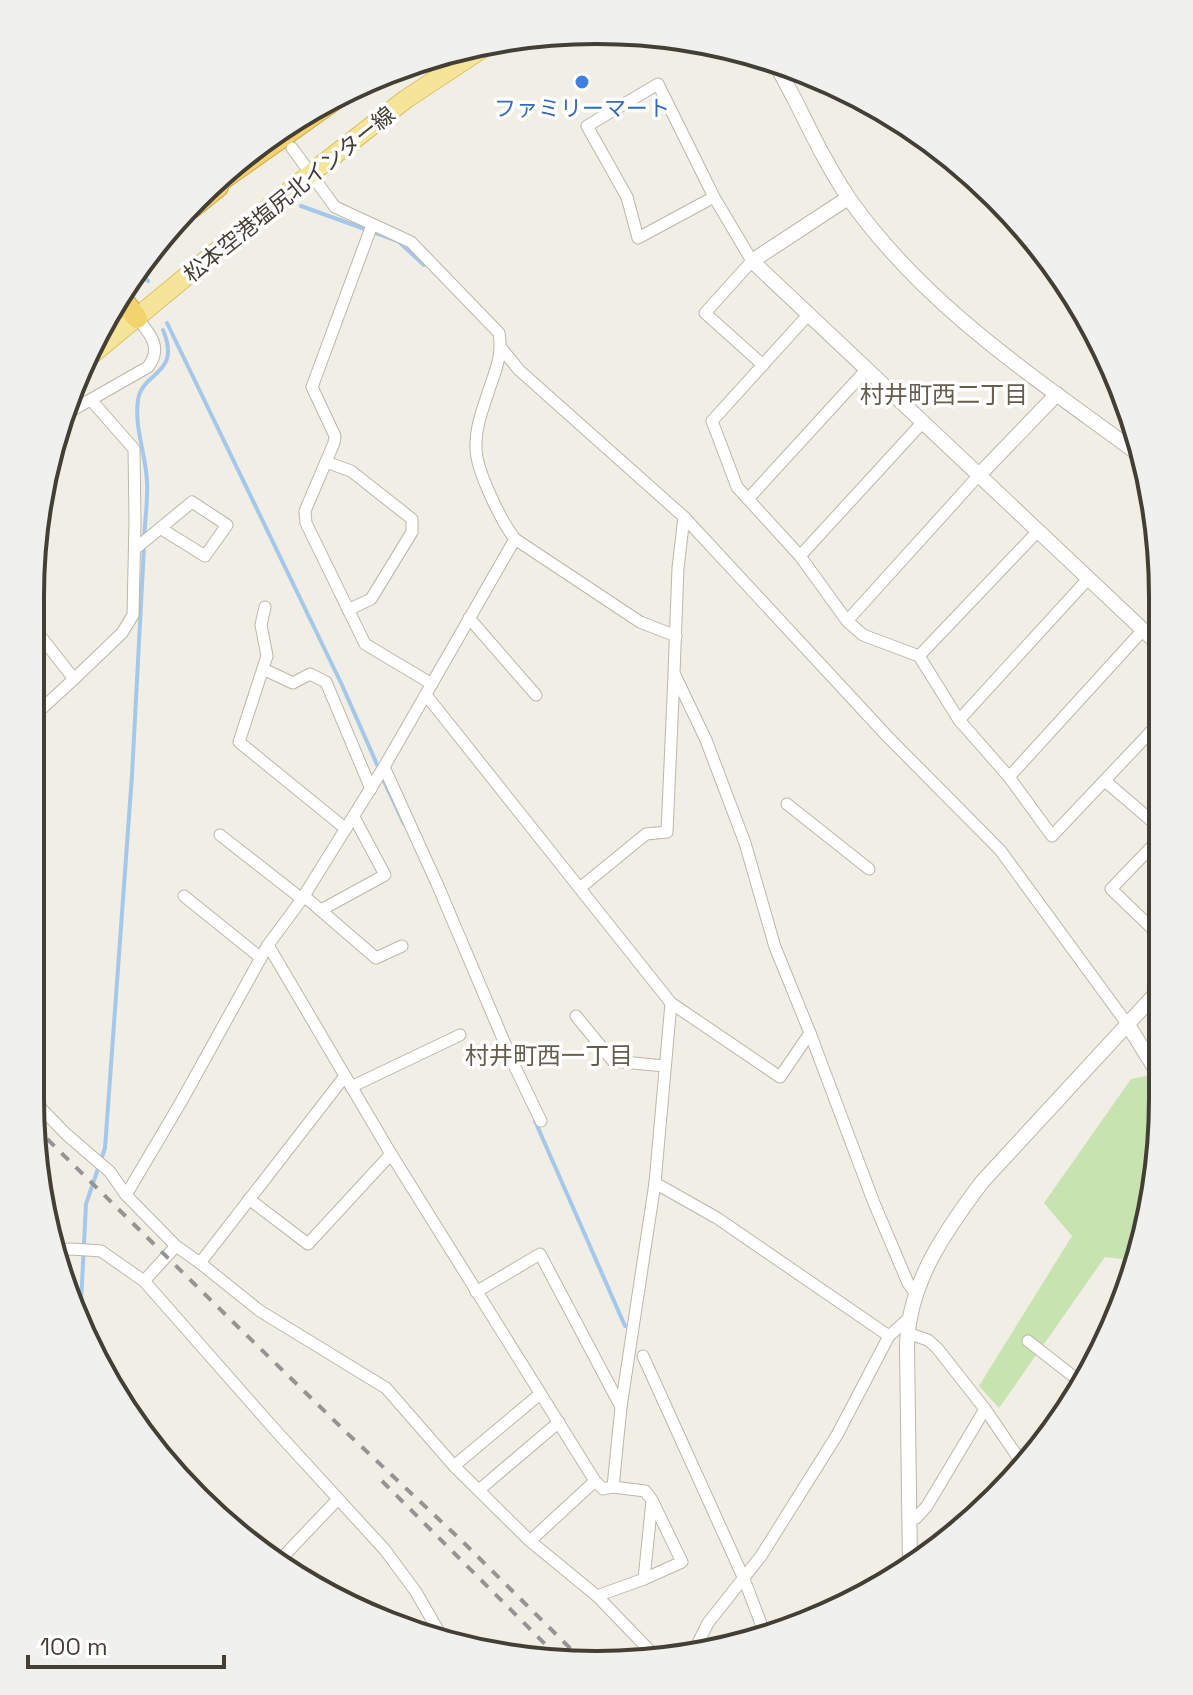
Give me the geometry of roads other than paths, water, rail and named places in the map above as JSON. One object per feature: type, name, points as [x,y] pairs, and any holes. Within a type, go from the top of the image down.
[{"type":"highway","points":[[127,305],[137,318]]},
{"type":"main road","name":"松本空港塩尻北インター線","points":[[106,343],[310,174],[406,99],[464,61]]},
{"type":"street","points":[[781,76],[848,198],[883,244],[923,287],[981,338],[1128,446]]},
{"type":"street","points":[[714,197],[638,238],[627,197],[587,126],[658,84],[714,197],[752,261],[1149,636]]},
{"type":"street","points":[[292,148],[335,207],[411,242],[499,333],[502,349],[519,370],[684,517],[887,736],[1000,850],[1128,1025],[1149,1059]]},
{"type":"street","points":[[763,365],[705,313],[752,261],[848,198]]},
{"type":"street","points":[[372,225],[312,387],[335,436],[305,511],[306,523],[365,644],[432,684]]},
{"type":"street","points":[[808,315],[712,421],[737,487],[800,556],[847,621],[863,635],[919,656],[959,720],[1009,777],[1052,836],[1149,734]]},
{"type":"street","points":[[77,407],[152,362],[155,357],[154,344],[137,318]]},
{"type":"street","points":[[502,349],[478,422],[476,449],[481,470],[505,527],[515,539],[640,622],[676,636]]},
{"type":"street","points":[[748,499],[867,369]]},
{"type":"street","points":[[847,621],[1057,394]]},
{"type":"street","points":[[44,707],[122,633],[133,615],[134,449],[91,400]]},
{"type":"street","points":[[800,556],[922,423]]},
{"type":"street","points":[[326,462],[351,471],[412,519],[412,532],[371,599],[348,610]]},
{"type":"street","points":[[135,549],[160,528],[192,502],[227,525],[205,556],[160,528]]},
{"type":"street","points":[[580,888],[646,834],[667,832],[678,568],[684,517]]},
{"type":"street","points":[[919,656],[1038,531]]},
{"type":"street","points":[[126,1195],[268,945],[354,817],[515,539]]},
{"type":"street","points":[[959,720],[1088,579]]},
{"type":"street","points":[[265,607],[261,625],[267,656],[239,742],[346,829]]},
{"type":"street","points":[[469,618],[536,695]]},
{"type":"street","points":[[1009,777],[1143,630]]},
{"type":"street","points":[[44,641],[74,679]]},
{"type":"street","points":[[263,669],[293,683],[310,674],[326,682],[371,789]]},
{"type":"street","points":[[674,673],[706,740],[740,829],[775,947],[874,1203],[908,1283],[916,1294]]},
{"type":"street","points":[[426,695],[671,1003],[780,1077],[810,1033]]},
{"type":"street","points":[[384,767],[541,1121]]},
{"type":"street","points":[[1105,781],[1149,819]]},
{"type":"street","points":[[787,804],[869,869]]},
{"type":"street","points":[[321,910],[385,875],[354,817]]},
{"type":"street","points":[[220,835],[321,910],[376,958],[402,946]]},
{"type":"street","points":[[1149,849],[1111,889],[1149,925]]},
{"type":"street","points":[[184,896],[261,958]]},
{"type":"street","points":[[268,945],[391,1154],[595,1481],[603,1489],[613,1487],[645,1491],[652,1500],[682,1562],[597,1596]]},
{"type":"street","points":[[910,1553],[908,1326],[916,1294],[949,1228],[982,1182],[1149,1001]]},
{"type":"street","points":[[613,1487],[621,1407],[655,1183],[671,1003]]},
{"type":"street","points":[[576,1016],[613,1061],[664,1066]]},
{"type":"street","points":[[351,1087],[460,1035]]},
{"type":"street","points":[[200,1263],[345,1076]]},
{"type":"street","points":[[44,1112],[110,1172],[126,1195],[176,1246],[260,1311],[386,1388],[454,1466],[530,1541],[597,1596],[648,1648]]},
{"type":"street","points":[[249,1199],[308,1244],[391,1154]]},
{"type":"street","points":[[655,1183],[717,1218],[889,1336]]},
{"type":"street","points":[[144,1281],[176,1246]]},
{"type":"street","points":[[65,1249],[101,1251],[144,1281],[385,1550],[416,1592],[436,1627]]},
{"type":"street","points":[[476,1292],[540,1254],[621,1407]]},
{"type":"street","points":[[699,1641],[708,1623],[761,1556],[837,1435],[889,1336],[908,1326]]},
{"type":"street","points":[[908,1326],[937,1348],[1017,1456]]},
{"type":"street","points":[[1028,1341],[1074,1377]]},
{"type":"street","points":[[643,1356],[744,1579],[762,1625]]},
{"type":"street","points":[[454,1466],[540,1394]]},
{"type":"street","points":[[909,1521],[927,1506],[985,1409]]},
{"type":"street","points":[[479,1490],[559,1422]]},
{"type":"street","points":[[530,1541],[595,1481]]},
{"type":"street","points":[[285,1555],[338,1499]]},
{"type":"street","points":[[644,1579],[652,1500]]},
{"type":"waterway","points":[[301,206],[398,241],[424,265]]},
{"type":"waterway","points":[[167,323],[342,685],[379,769]]},
{"type":"waterway","points":[[144,539],[147,482],[138,400],[146,383],[159,371],[168,356],[163,330]]},
{"type":"waterway","points":[[81,1298],[86,1204],[105,1148],[132,775],[144,547]]},
{"type":"waterway","points":[[382,777],[404,824]]},
{"type":"waterway","points":[[535,1121],[625,1326]]},
{"type":"railway","points":[[45,1137],[572,1650]]},
{"type":"railway","points":[[382,1481],[550,1649]]},
{"type":"place","name":"ファミリーマート","points":[[582,82]]},
{"type":"district","name":"村井町西二丁目","points":[[944,394]]},
{"type":"district","name":"村井町西一丁目","points":[[549,1055]]}]
